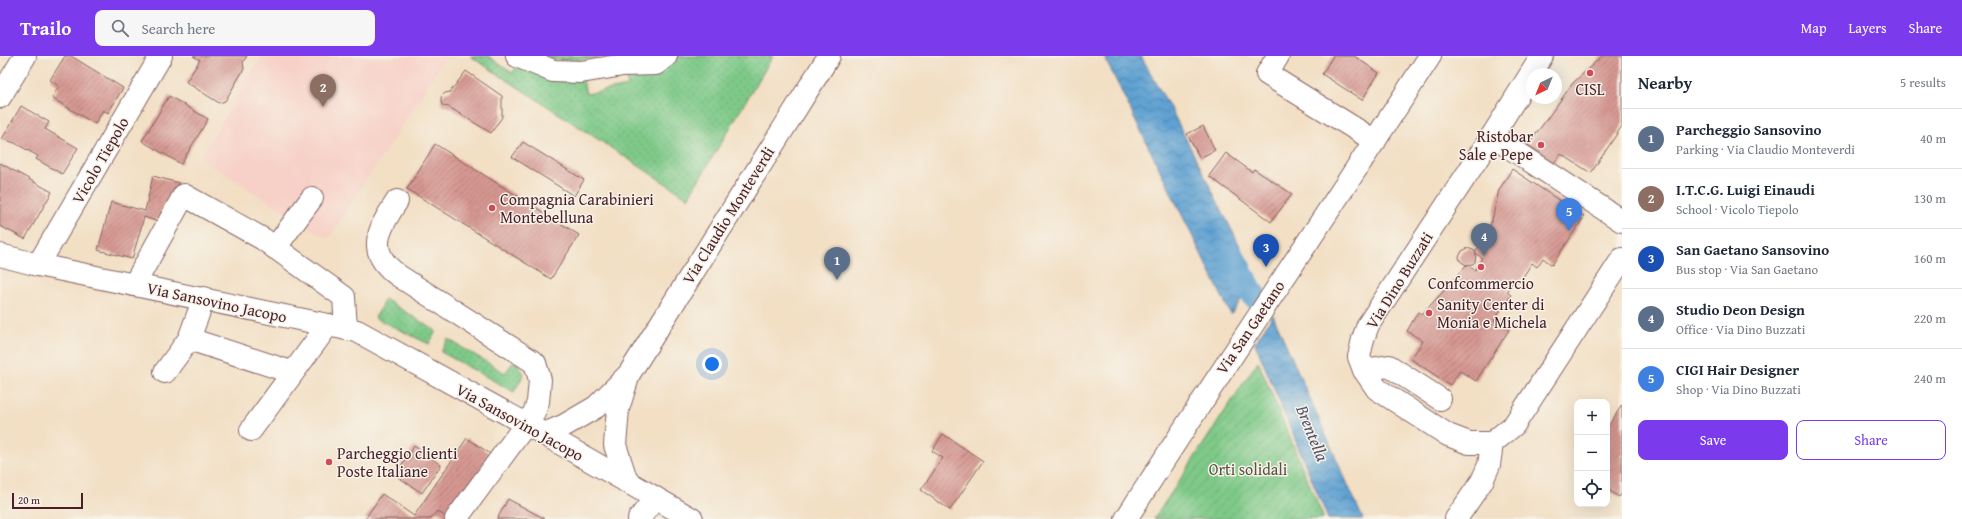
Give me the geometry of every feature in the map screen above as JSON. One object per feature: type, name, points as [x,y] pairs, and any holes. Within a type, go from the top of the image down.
[{"type":"street","points":[[0,97],[25,56]]},
{"type":"street","name":"Vicolo Tiepolo","points":[[38,264],[161,56]]},
{"type":"street","points":[[517,56],[554,71],[581,72],[623,65],[656,64],[666,56]]},
{"type":"street","name":"Via Claudio Monteverdi","points":[[535,430],[565,425],[596,407],[629,374],[829,56]]},
{"type":"street","points":[[1278,56],[1267,74],[1376,141]]},
{"type":"street","name":"Via San Gaetano","points":[[1126,519],[1222,369],[1376,141],[1430,56]]},
{"type":"street","name":"Via Dino Buzzati","points":[[1492,443],[1469,443],[1448,435],[1377,389],[1364,370],[1359,357],[1368,325],[1492,136],[1542,56]]},
{"type":"street","points":[[1492,136],[1622,221]]},
{"type":"street","name":"Via Sansovino Jacopo","points":[[134,285],[184,196],[234,222],[276,248],[344,297],[337,327]]},
{"type":"street","points":[[276,248],[312,198]]},
{"type":"street","points":[[397,201],[382,223],[377,236],[378,253],[386,265],[399,276],[536,363],[540,380],[535,430],[456,519]]},
{"type":"street","name":"Via Sansovino Jacopo","points":[[0,255],[134,285],[204,298],[357,331],[373,338],[692,519]]},
{"type":"street","points":[[1456,519],[1482,481],[1489,465],[1492,443],[1514,425],[1622,259]]},
{"type":"street","points":[[165,372],[189,339],[204,298]]},
{"type":"street","points":[[251,430],[292,372],[337,327]]},
{"type":"street","points":[[189,339],[292,372]]},
{"type":"street","points":[[1364,370],[1389,366],[1440,399]]},
{"type":"street","name":"Via Claudio Monteverdi","points":[[627,482],[615,445],[618,409],[629,374]]},
{"type":"street","points":[[639,519],[655,498]]},
{"type":"shaded area","points":[[262,56],[447,56],[328,239],[200,158]]},
{"type":"green space","points":[[470,56],[488,56],[512,73],[519,64],[583,79],[586,94],[628,86],[625,73],[660,56],[773,56],[688,198]]},
{"type":"green space","points":[[539,56],[606,56],[589,59],[555,60]]},
{"type":"green space","points":[[385,299],[436,331],[429,344],[375,318]]},
{"type":"green space","points":[[448,339],[505,373],[515,360],[524,374],[514,392],[441,352]]},
{"type":"green space","name":"Orti solidali","points":[[1258,361],[1324,519],[1154,519]]},
{"type":"water","points":[[1104,56],[1141,56],[1173,113],[1256,278],[1231,315]]},
{"type":"water","name":"Brentella","points":[[1273,315],[1363,519],[1328,519],[1255,343]]},
{"type":"building","points":[[65,56],[71,56],[123,88],[108,113],[103,110],[95,124],[52,98],[59,86],[50,80]]},
{"type":"building","points":[[193,56],[247,56],[243,62],[244,69],[225,101],[219,103],[186,82],[200,60]]},
{"type":"building","points":[[1333,56],[1354,56],[1379,73],[1362,100],[1322,74]]},
{"type":"building","points":[[1602,56],[1622,56],[1622,126],[1591,173],[1561,154],[1554,163],[1528,145],[1558,104],[1562,104],[1562,98],[1573,83]]},
{"type":"building","points":[[466,71],[502,96],[502,117],[491,133],[449,107],[443,106],[441,102],[441,97],[445,93],[450,92]]},
{"type":"building","points":[[169,96],[208,119],[181,164],[142,141]]},
{"type":"building","points":[[21,106],[49,122],[45,129],[78,148],[62,174],[36,159],[38,156],[15,143],[2,139]]},
{"type":"building","points":[[1203,126],[1215,150],[1200,158],[1187,134]]},
{"type":"building","points":[[523,142],[584,180],[574,196],[512,157]]},
{"type":"building","points":[[435,144],[579,235],[551,279],[407,189]]},
{"type":"building","points":[[1226,153],[1252,172],[1254,169],[1292,194],[1271,222],[1209,176]]},
{"type":"building","points":[[0,163],[52,192],[25,239],[0,226]]},
{"type":"building","points":[[1512,169],[1584,217],[1552,265],[1543,258],[1537,267],[1532,263],[1519,283],[1514,280],[1507,292],[1511,295],[1494,320],[1509,330],[1476,381],[1460,371],[1450,385],[1411,359],[1423,341],[1407,331],[1418,312],[1422,314],[1456,278],[1466,265],[1460,261],[1459,257],[1462,251],[1468,248],[1475,252],[1486,235],[1492,220],[1499,190]],"holes":[[[1476,253],[1482,258],[1475,270],[1466,265],[1473,264],[1475,262]]]},
{"type":"building","points":[[153,176],[179,183],[156,221],[144,217],[132,259],[98,250],[111,202],[145,211]]},
{"type":"building","points":[[1622,405],[1622,493],[1619,497],[1610,491],[1610,423]]},
{"type":"building","points":[[943,434],[983,461],[950,510],[921,490],[943,458],[932,451]]},
{"type":"building","points":[[467,438],[492,455],[449,519],[437,511],[431,519],[365,519],[382,494],[414,516]]},
{"type":"building","points":[[414,446],[441,465],[422,493],[395,475]]},
{"type":"building","points":[[508,499],[545,519],[497,519]]},
{"type":"waterway","points":[[1233,258],[1254,296]]},
{"type":"place","name":"CISL","points":[[1590,73]]},
{"type":"place","name":"I.T.C.G. Luigi Einaudi","points":[[323,107]]},
{"type":"place","name":"Ristobar Sale e Pepe","points":[[1541,145]]},
{"type":"place","name":"Compagnia Carabinieri Montebelluna","points":[[492,208]]},
{"type":"place","name":"CIGI Hair Designer","points":[[1569,231]]},
{"type":"place","name":"Studio Deon Design","points":[[1484,256]]},
{"type":"place","name":"San Gaetano Sansovino","points":[[1266,267]]},
{"type":"place","name":"Confcommercio","points":[[1481,267]]},
{"type":"place","name":"Parcheggio Sansovino","points":[[837,280]]},
{"type":"place","name":"Sanity Center di Monia e Michela","points":[[1429,313]]},
{"type":"place","name":"Parcheggio clienti Poste Italiane","points":[[329,462]]}]
